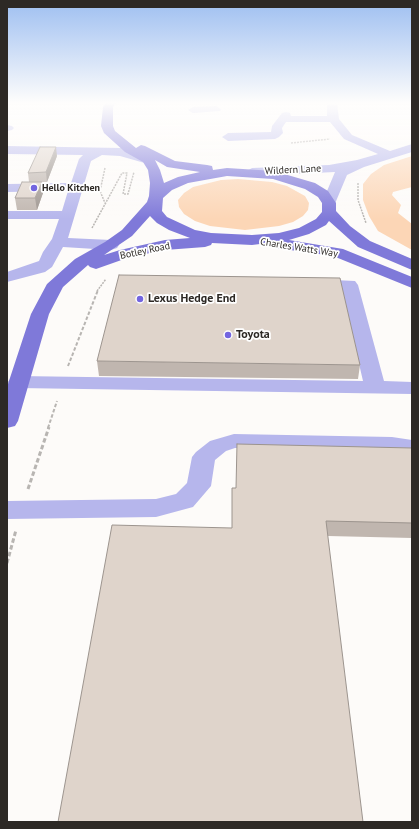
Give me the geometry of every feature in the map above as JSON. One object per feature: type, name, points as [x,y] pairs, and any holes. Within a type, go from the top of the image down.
[{"type":"main road","points":[[119,142],[148,160],[154,170],[157,183],[155,212],[162,220],[174,227],[211,238],[234,240],[280,238],[304,231],[321,222],[329,207]]},
{"type":"main road","points":[[120,142],[141,149],[172,164],[227,172],[274,174],[310,186],[322,194],[329,207],[345,229],[364,244],[412,265]]},
{"type":"main road","name":"Botley Road","points":[[7,421],[15,378],[40,314],[56,284],[80,262],[111,245],[127,233],[167,187],[183,180],[227,172]]},
{"type":"main road","name":"Botley Road","points":[[60,280],[126,253],[165,245],[234,240]]},
{"type":"main road","name":"Charles Watts Way","points":[[252,240],[337,252],[412,283]]},
{"type":"street","points":[[62,151],[114,142]]},
{"type":"street","points":[[359,142],[387,154]]},
{"type":"street","name":"Wildern Lane","points":[[329,207],[341,173],[372,159],[412,148]]},
{"type":"street","points":[[7,150],[121,152],[148,160]]},
{"type":"street","points":[[7,277],[39,268],[46,264],[51,252],[60,240],[85,159],[101,151]]},
{"type":"street","name":"Wildern Lane","points":[[252,172],[328,169],[359,164]]},
{"type":"street","points":[[10,182],[78,181]]},
{"type":"street","points":[[7,215],[68,215]]},
{"type":"street","name":"Botley Road","points":[[60,240],[68,244],[111,245]]},
{"type":"street","points":[[295,284],[349,285],[375,387]]},
{"type":"street","points":[[15,378],[62,383],[412,388]]},
{"type":"street","points":[[14,510],[156,508],[184,501],[198,486],[204,457],[218,446],[234,441],[392,444],[412,447]]},
{"type":"path","points":[[369,227],[361,211],[357,188],[360,177],[377,163],[372,159]]},
{"type":"path","points":[[7,563],[14,510],[96,293],[102,283],[109,276]]},
{"type":"shaded area","points":[[412,156],[412,187],[393,192],[392,195],[401,205],[398,213],[412,224],[412,250],[378,231],[369,216],[363,200],[363,184],[371,174],[384,165]]},
{"type":"shaded area","points":[[238,179],[272,182],[287,186],[305,196],[309,203],[308,210],[303,216],[293,222],[279,226],[245,230],[210,226],[195,221],[184,214],[179,207],[178,200],[184,193],[193,187],[221,180]]},
{"type":"building","points":[[40,147],[56,147],[46,172],[28,173]]},
{"type":"building","points":[[22,182],[42,182],[35,198],[15,198]]},
{"type":"building","name":"Toyota","points":[[119,275],[340,278],[360,365],[97,361]]},
{"type":"building","points":[[237,444],[412,448],[412,523],[326,521],[363,822],[58,822],[112,525],[232,528],[232,488],[236,488]]},
{"type":"place","name":"Hello Kitchen","points":[[34,188]]},
{"type":"place","name":"Lexus Hedge End","points":[[140,299]]},
{"type":"place","name":"Toyota","points":[[228,335]]}]
